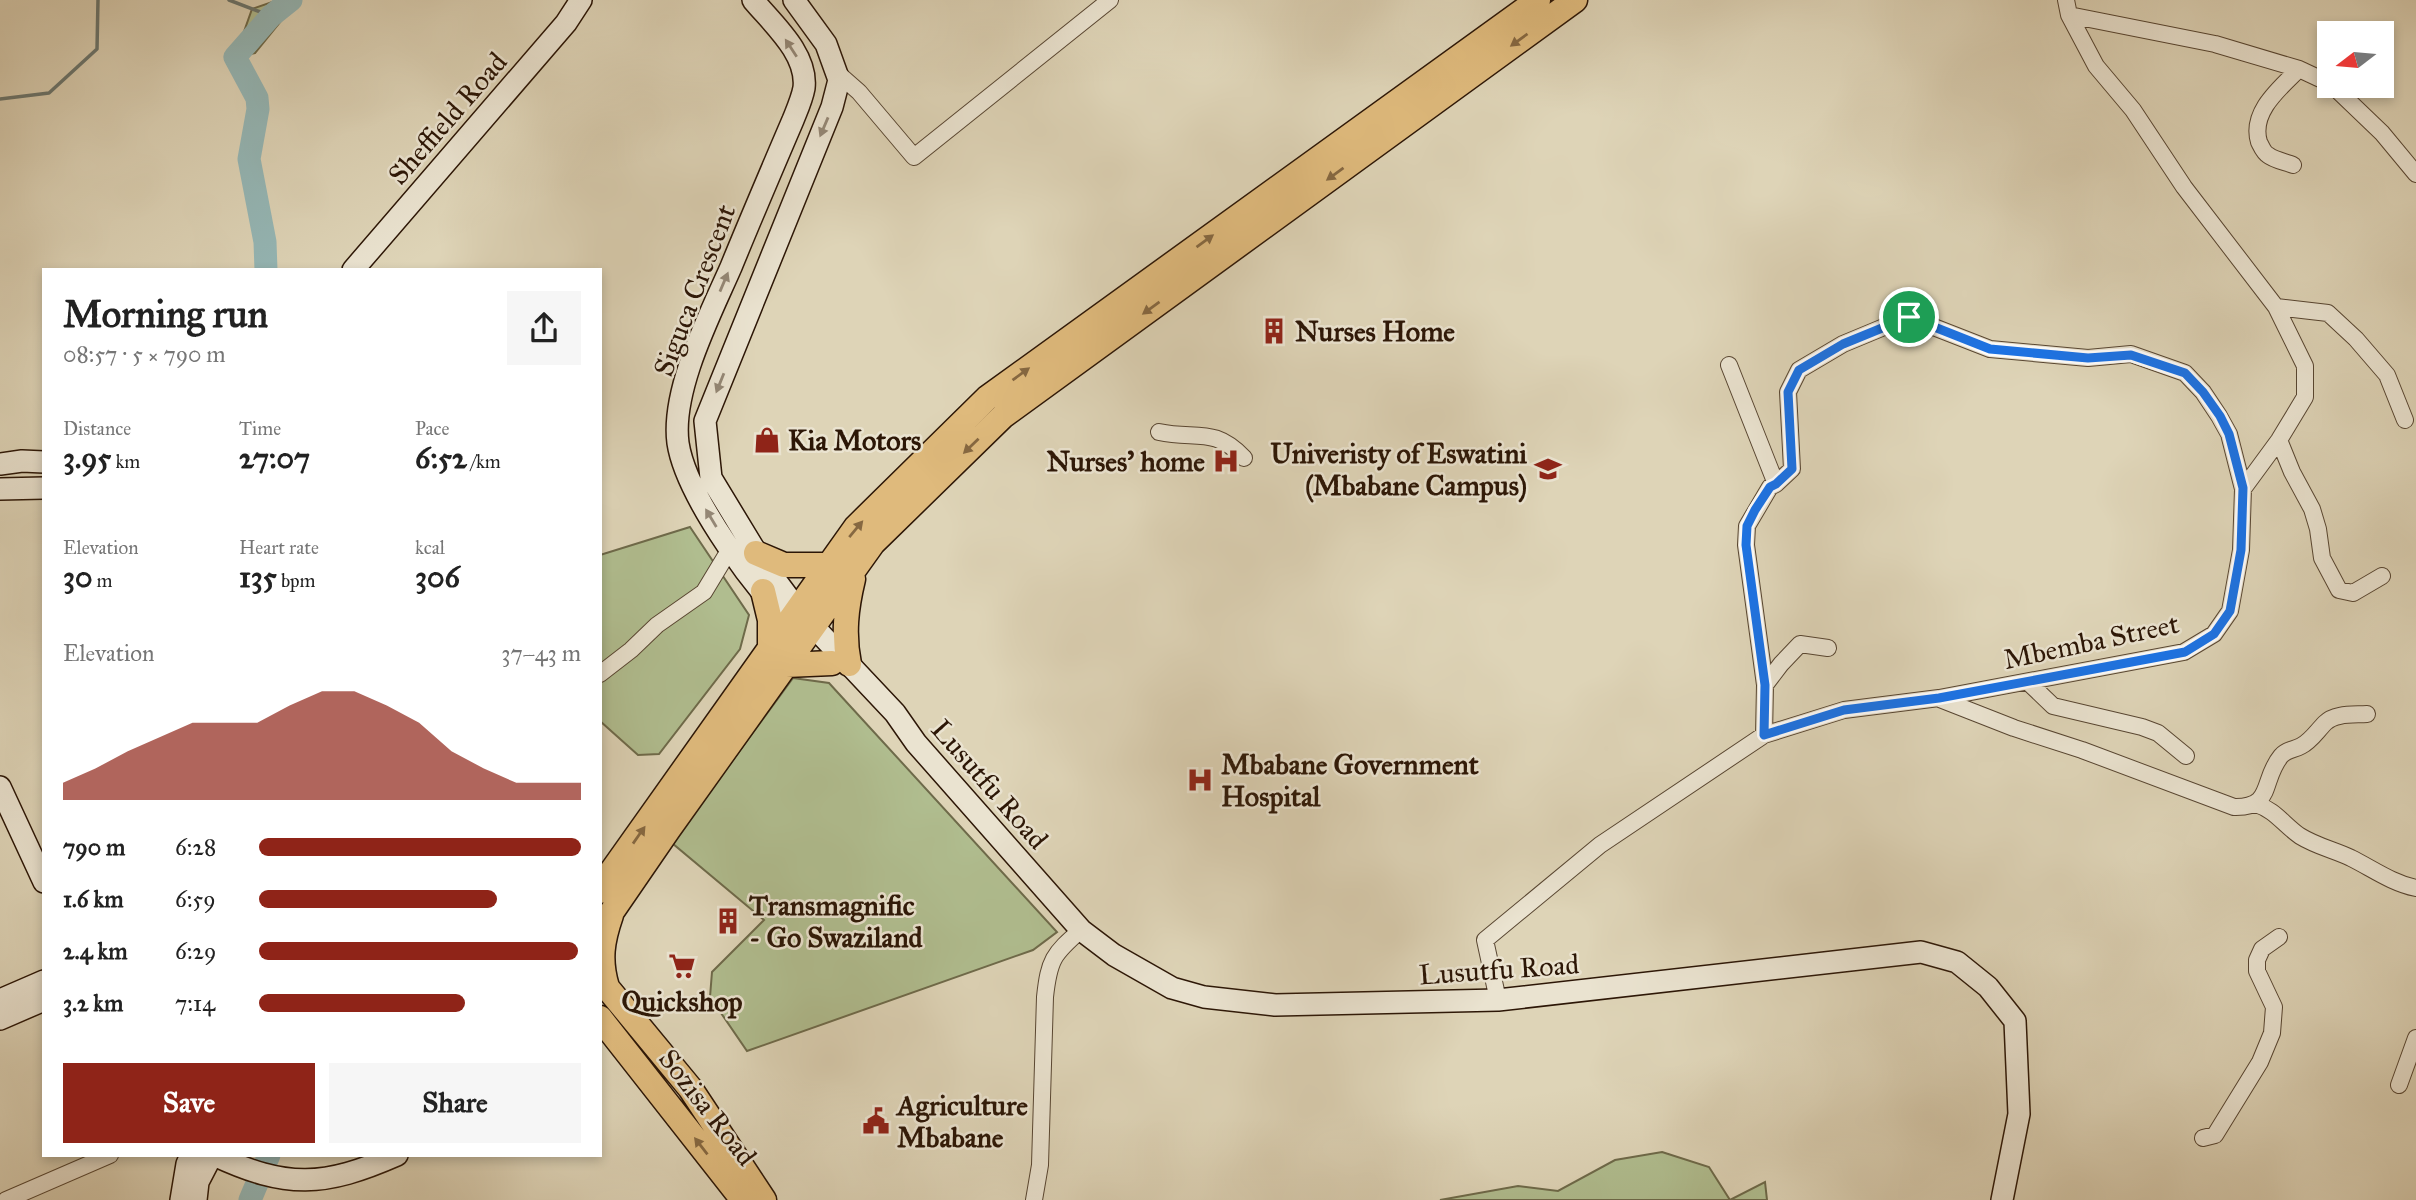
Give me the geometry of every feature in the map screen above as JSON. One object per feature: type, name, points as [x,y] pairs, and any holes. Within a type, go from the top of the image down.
[{"type":"main road","points":[[801,624],[829,565],[856,527],[987,398],[1538,0]]},
{"type":"main road","points":[[602,946],[604,900],[801,624],[856,568],[873,543],[1003,415],[1574,0]]},
{"type":"main road","points":[[756,553],[784,565],[829,565]]},
{"type":"main road","points":[[778,656],[840,664],[846,611],[856,568]]},
{"type":"main road","points":[[763,591],[778,656]]},
{"type":"main road","name":"Sozisa Road","points":[[604,983],[690,1088],[764,1200]]},
{"type":"main road","name":"Sozisa Road","points":[[602,1022],[744,1200]]},
{"type":"street","name":"Sheffield Road","points":[[355,268],[566,23],[581,0]]},
{"type":"street","points":[[753,0],[789,44],[800,62],[803,75],[834,70],[859,92],[914,158],[1110,0]]},
{"type":"street","name":"Siguca Crescent","points":[[794,0],[825,44],[839,80],[832,107],[705,421],[711,478],[801,624]]},
{"type":"street","points":[[2068,8],[2215,44],[2299,69],[2317,77]]},
{"type":"street","points":[[2068,8],[2096,66],[2133,110],[2185,187],[2276,307],[2305,366],[2305,397],[2279,440],[2243,488]]},
{"type":"street","points":[[2294,165],[2267,155],[2257,132],[2258,122],[2269,99],[2299,69]]},
{"type":"street","name":"Siguca Crescent","points":[[801,624],[763,591],[730,549],[690,483],[678,444],[679,410],[695,350],[801,100],[803,75]]},
{"type":"street","points":[[2346,98],[2382,133],[2416,174]]},
{"type":"street","points":[[2276,307],[2328,313],[2356,339],[2387,375],[2405,420]]},
{"type":"street","name":"Mbemba Street","points":[[1498,1000],[1486,940],[1600,845],[1764,735],[1844,710],[1939,698],[2185,652],[2214,634],[2230,611],[2241,550],[2243,488],[2229,434],[2203,392],[2185,373],[2131,355],[2088,358],[1990,349],[1909,317],[1843,344],[1799,370],[1788,392],[1792,469],[1770,487],[1747,526],[1746,545],[1765,685],[1764,735]]},
{"type":"street","points":[[1729,365],[1776,484]]},
{"type":"street","points":[[1158,432],[1216,437],[1244,458]]},
{"type":"street","points":[[2279,440],[2312,509],[2322,558],[2339,590],[2353,593],[2382,576]]},
{"type":"street","points":[[0,464],[42,462]]},
{"type":"street","points":[[0,489],[42,488]]},
{"type":"street","points":[[602,672],[657,625],[704,592],[730,549]]},
{"type":"street","name":"Lusutfu Road","points":[[801,624],[840,664],[895,713],[916,743],[1081,930],[1114,955],[1172,988],[1204,997],[1275,1005],[1498,1000],[1921,951],[1957,962],[1988,987],[2015,1021],[2019,1114],[2002,1200]]},
{"type":"street","points":[[1765,685],[1800,645],[1828,648]]},
{"type":"street","points":[[2029,682],[2053,706],[2158,733],[2186,756]]},
{"type":"street","points":[[1939,698],[2014,728],[2082,750],[2234,807],[2256,804],[2283,753],[2301,746],[2326,721],[2340,716],[2367,715]]},
{"type":"street","points":[[0,787],[42,878]]},
{"type":"street","points":[[2256,804],[2270,809],[2300,836],[2395,882],[2416,888]]},
{"type":"street","points":[[1034,1200],[1040,1165],[1048,971],[1058,950],[1081,930]]},
{"type":"street","points":[[2203,1138],[2215,1135],[2260,1062],[2272,1034],[2274,1007],[2257,971],[2257,960],[2262,949],[2279,937]]},
{"type":"street","points":[[0,1000],[42,982]]},
{"type":"street","points":[[0,1020],[42,1001]]},
{"type":"street","points":[[2399,1085],[2416,1038]]},
{"type":"street","points":[[6,1200],[105,1157]]},
{"type":"street","points":[[181,1200],[190,1157]]},
{"type":"street","points":[[196,1200],[198,1182],[212,1157]]},
{"type":"street","points":[[242,1159],[270,1176],[326,1166],[356,1157]]},
{"type":"street","points":[[285,1173],[327,1179],[356,1172],[392,1157]]},
{"type":"green space","points":[[278,0],[298,0],[255,53],[235,57],[252,9]]},
{"type":"green space","points":[[690,527],[749,615],[740,649],[659,754],[638,755],[602,723],[602,554]]},
{"type":"green space","points":[[793,678],[829,683],[1057,932],[1033,950],[747,1051],[710,997],[712,972],[764,920],[672,843]]},
{"type":"green space","points":[[1662,1152],[1709,1167],[1730,1200],[1440,1200],[1518,1186],[1558,1191],[1615,1160]]},
{"type":"green space","points":[[1765,1182],[1767,1200],[1730,1200]]},
{"type":"waterway","points":[[0,99],[49,93],[97,49],[98,0]]},
{"type":"waterway","points":[[229,0],[271,16]]},
{"type":"waterway","points":[[266,268],[265,242],[249,159],[258,109],[257,98],[235,57],[271,16],[291,0]]},
{"type":"waterway","points":[[250,1200],[268,1157]]},
{"type":"place","name":"Nurses Home","points":[[1274,331]]},
{"type":"place","name":"Kia Motors","points":[[767,440]]},
{"type":"place","name":"Nurses' home","points":[[1226,461]]},
{"type":"place","name":"Univeristy of Eswatini (Mbabane Campus)","points":[[1548,469]]},
{"type":"place","name":"Mbabane Government Hospital","points":[[1200,780]]},
{"type":"place","name":"Transmagnific - Go Swaziland","points":[[728,921]]},
{"type":"place","name":"Quickshop","points":[[682,966]]},
{"type":"place","name":"Agriculture Mbabane","points":[[876,1121]]},
{"type":"route","points":[[1909,317],[1990,349],[2088,358],[2131,355],[2185,373],[2220,416],[2229,434],[2243,488],[2241,550],[2230,611],[2214,634],[2185,652],[1939,698],[1844,710],[1764,735],[1765,685],[1746,545],[1747,526],[1770,487],[1792,469],[1788,392],[1799,370],[1843,344],[1909,317]]}]
